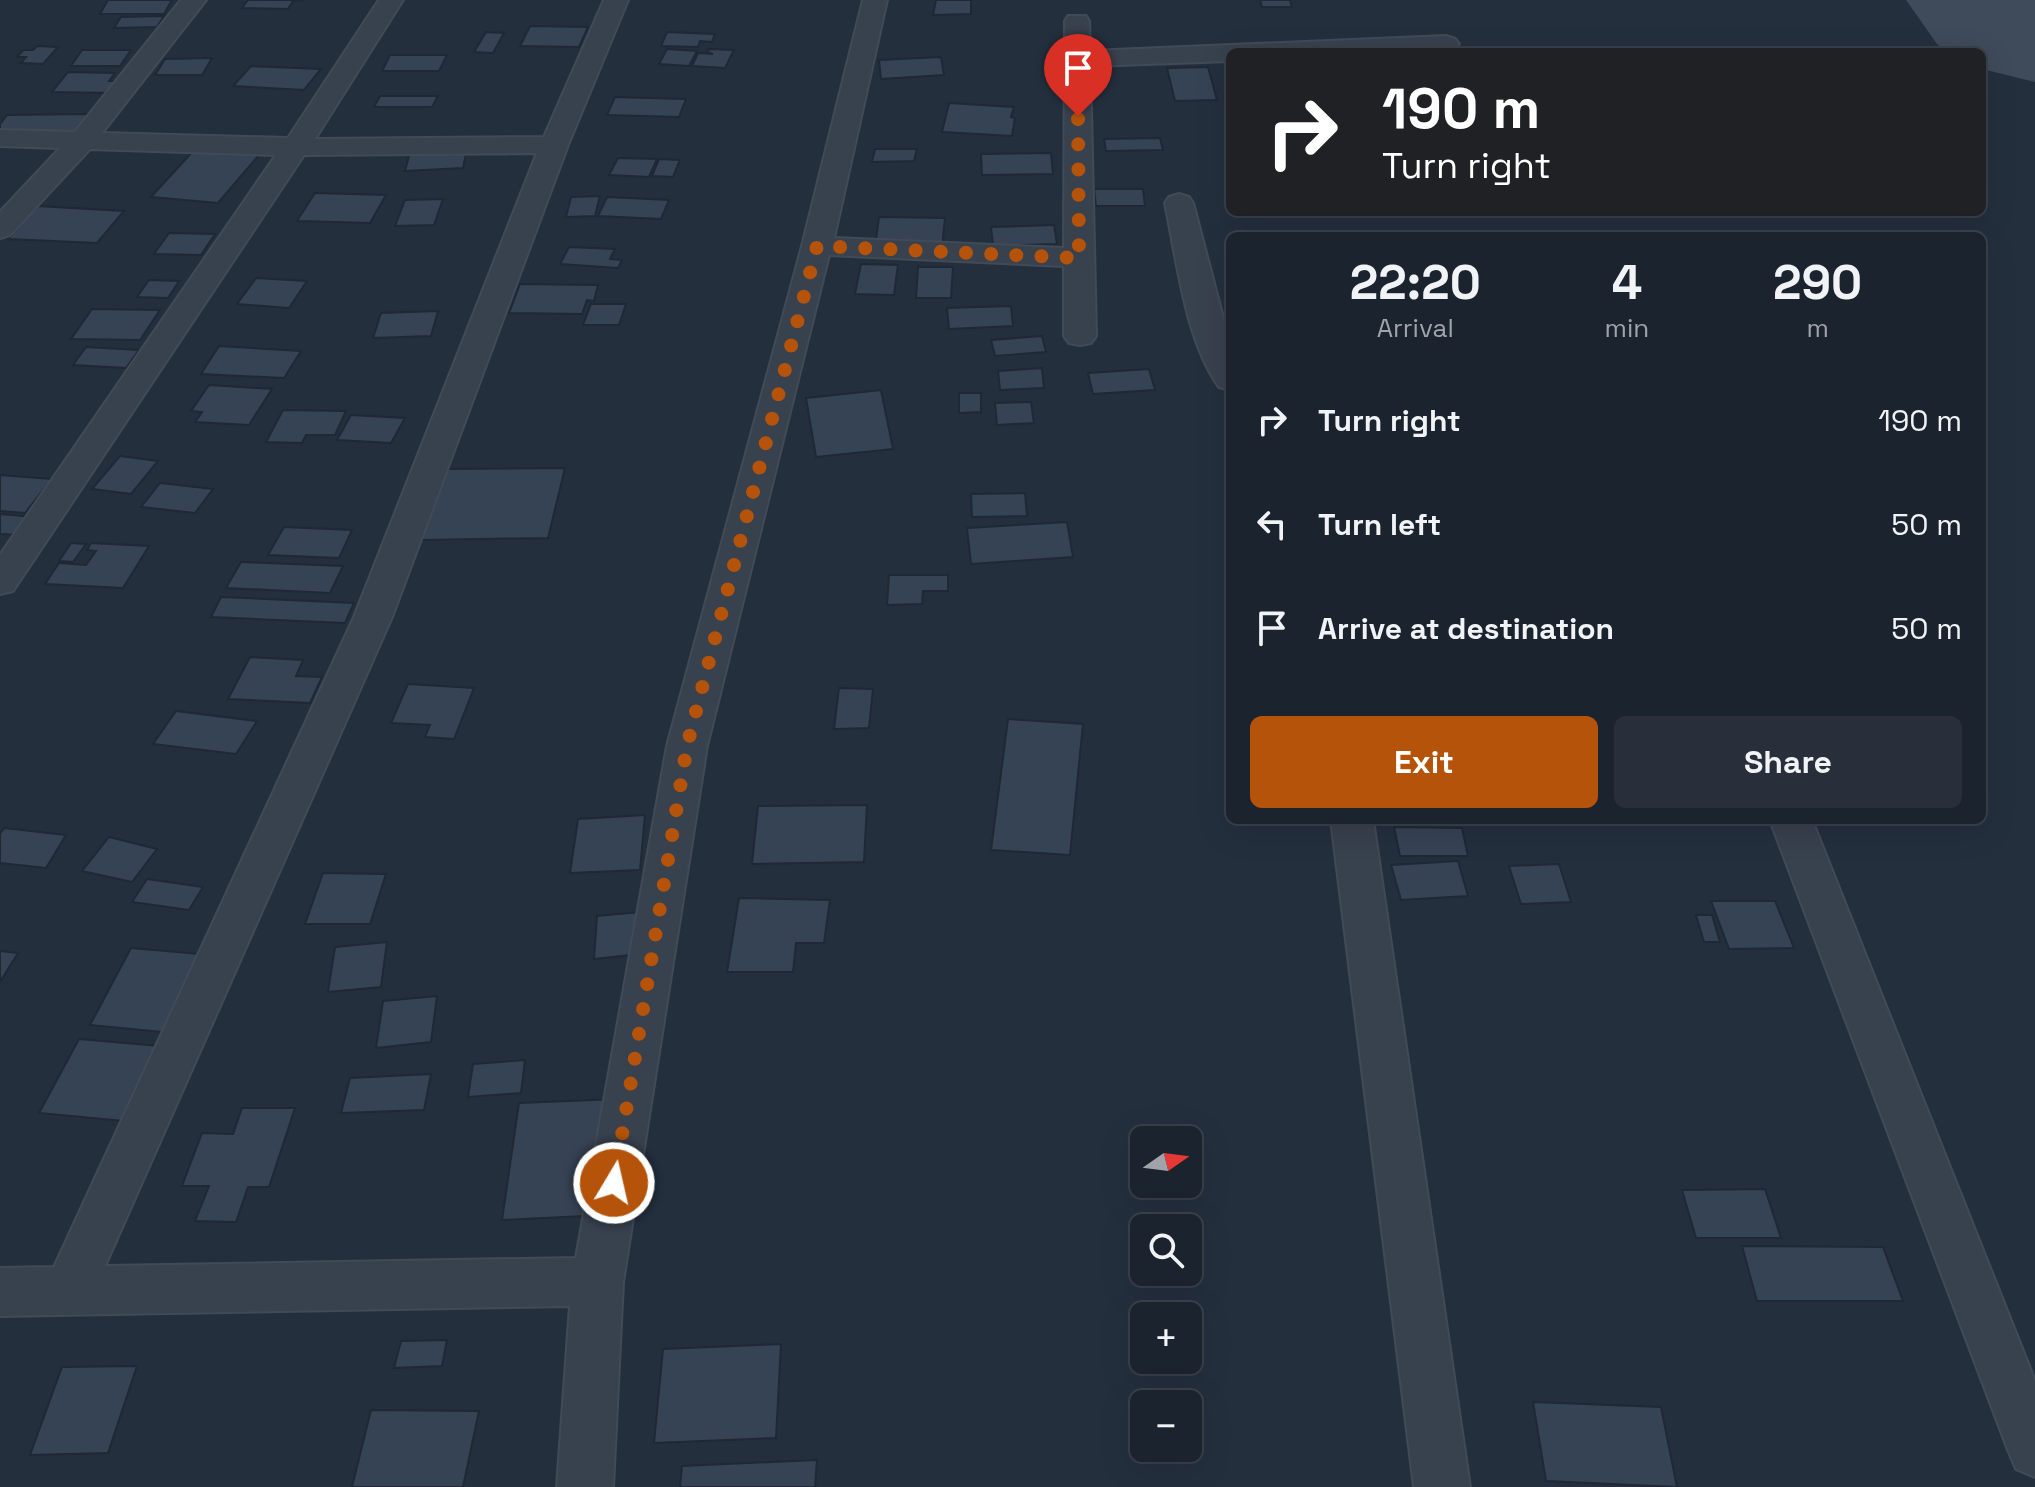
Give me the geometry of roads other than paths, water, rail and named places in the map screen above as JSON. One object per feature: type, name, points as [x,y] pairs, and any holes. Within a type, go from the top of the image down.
[{"type":"street","points":[[0,229],[81,142],[194,0]]},
{"type":"street","points":[[0,582],[296,147],[391,0]]},
{"type":"street","points":[[69,1290],[373,617],[554,145],[616,0]]},
{"type":"street","points":[[585,1487],[597,1282],[687,746],[817,246],[875,0]]},
{"type":"street","points":[[1077,21],[1080,336]]},
{"type":"street","points":[[1346,48],[1446,44]]},
{"type":"street","points":[[1077,59],[1226,53]]},
{"type":"street","points":[[0,138],[296,147],[554,145]]},
{"type":"street","points":[[1179,203],[1226,361]]},
{"type":"street","points":[[817,246],[1079,258]]},
{"type":"street","points":[[1353,824],[1442,1487]]},
{"type":"street","points":[[1793,824],[2035,1450]]},
{"type":"street","points":[[0,1292],[597,1282]]}]
